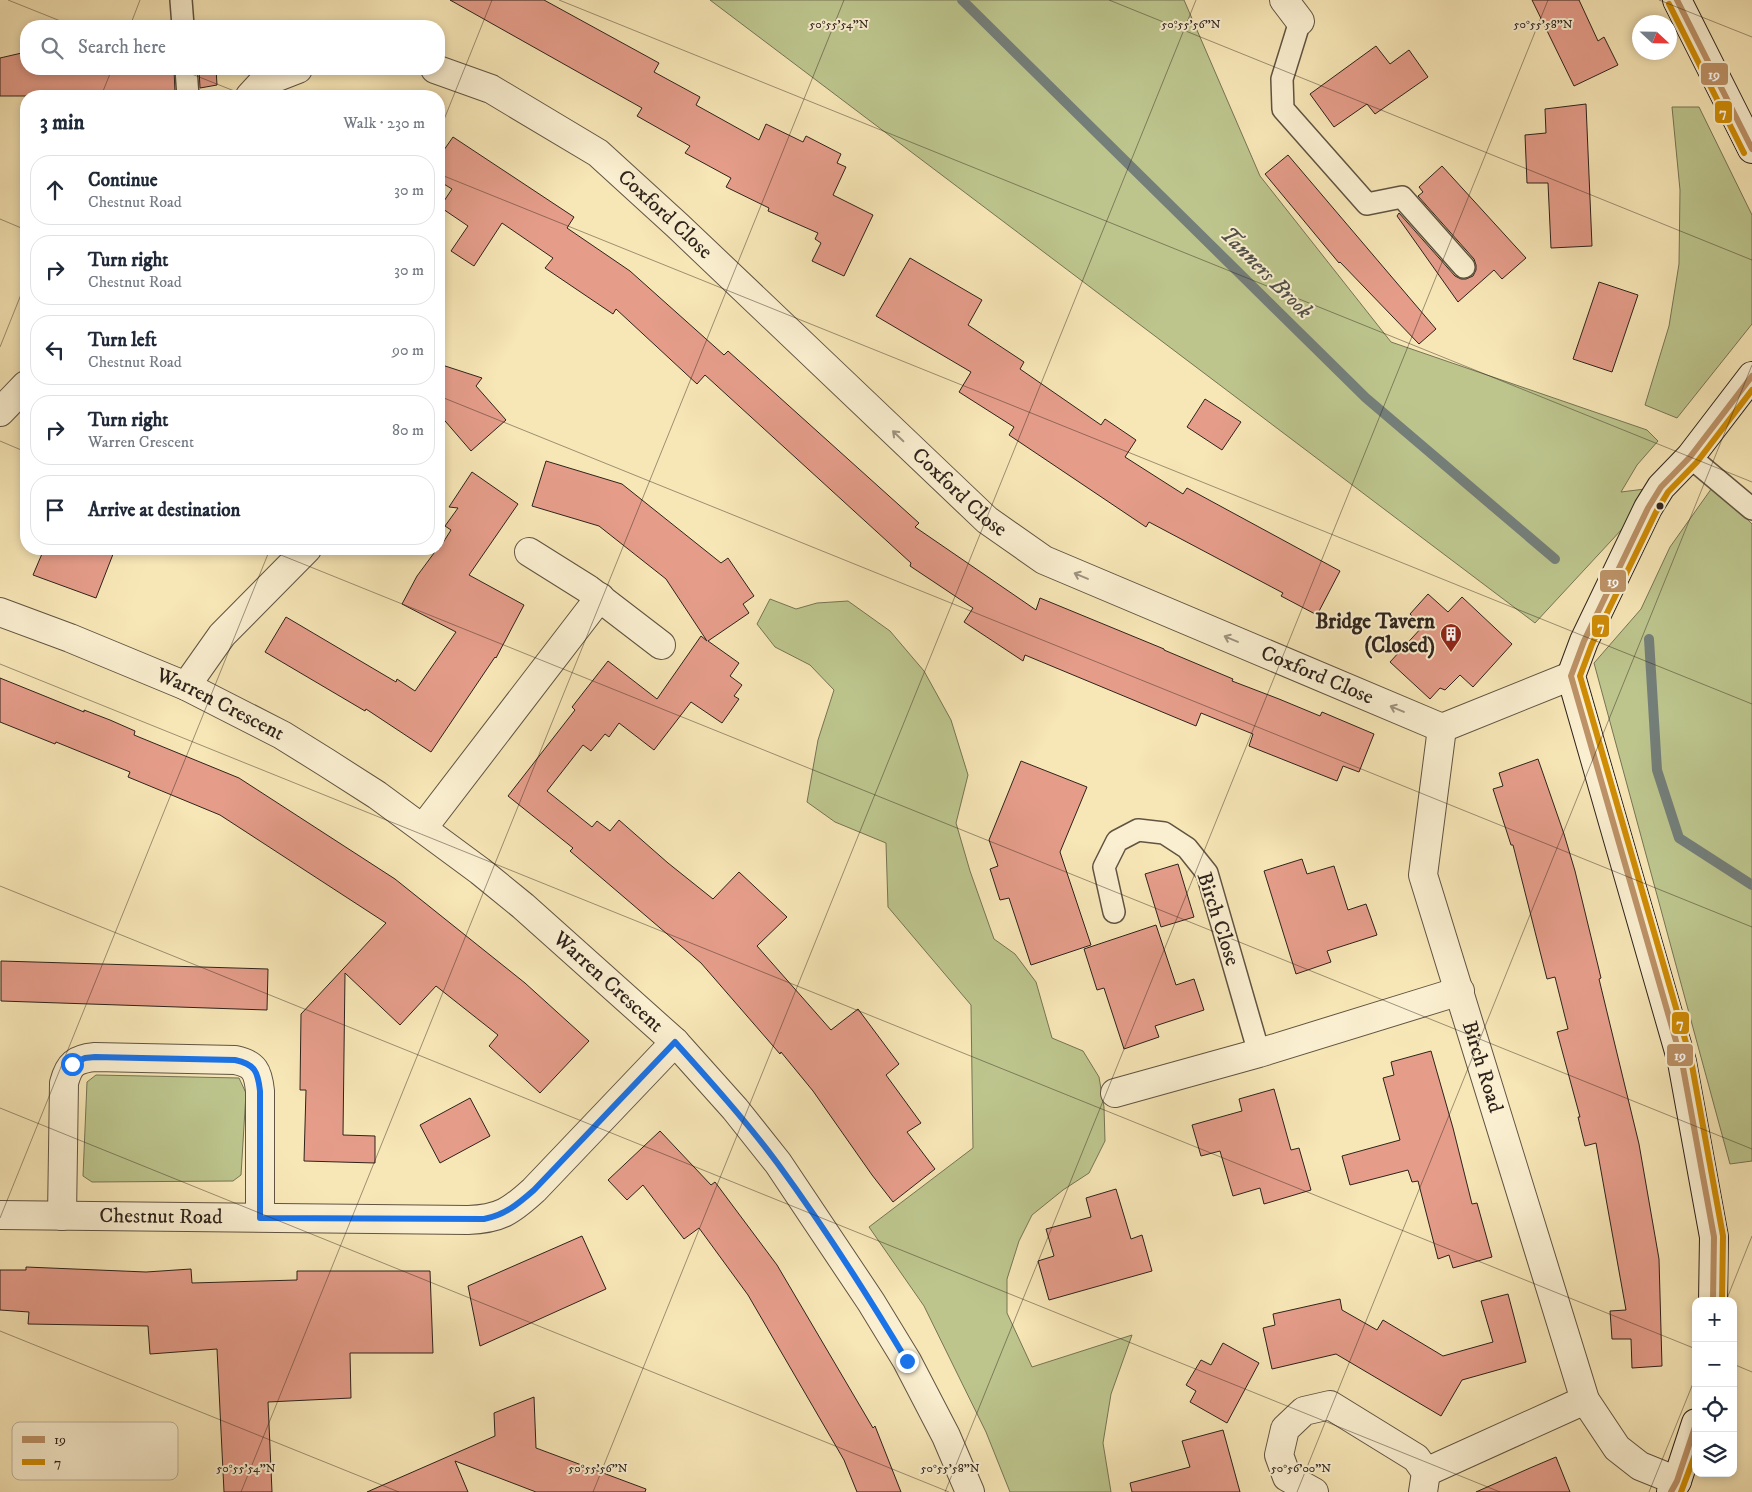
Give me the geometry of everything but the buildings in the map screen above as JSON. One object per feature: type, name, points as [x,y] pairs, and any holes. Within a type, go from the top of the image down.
[{"type":"street","points":[[1677,0],[1752,149]]},
{"type":"street","name":"Coxford Close","points":[[445,73],[491,89],[598,153],[678,226],[987,520],[1044,560],[1442,728]]},
{"type":"street","points":[[255,90],[262,82],[281,75]]},
{"type":"street","points":[[1713,1297],[1714,1237],[1682,1062],[1571,676],[1584,641],[1648,508],[1662,487],[1690,457],[1752,376]]},
{"type":"street","points":[[0,412],[20,391]]},
{"type":"street","points":[[528,552],[600,598],[661,645]]},
{"type":"street","points":[[186,686],[222,635],[301,555]]},
{"type":"street","points":[[423,828],[600,598]]},
{"type":"street","name":"Warren Crescent","points":[[0,612],[70,638],[186,686],[282,735],[377,795],[480,871],[523,906],[675,1042],[735,1109],[778,1163],[871,1302],[907,1361],[946,1436],[970,1492]]},
{"type":"street","points":[[1442,728],[1571,676]]},
{"type":"street","name":"Birch Road","points":[[1442,728],[1424,876],[1585,1400],[1617,1448],[1640,1466],[1674,1487]]},
{"type":"street","points":[[1115,1092],[1259,1053],[1460,991]]},
{"type":"street","name":"Chestnut Road","points":[[0,1215],[468,1220],[496,1217],[518,1205],[534,1190],[675,1042]]},
{"type":"street","points":[[62,1216],[64,1083],[67,1072],[72,1064],[85,1058],[95,1057],[235,1060],[252,1066],[256,1072],[260,1091],[260,1218]]},
{"type":"street","points":[[1314,1492],[1288,1477],[1279,1455],[1284,1429],[1304,1411],[1330,1405],[1416,1458],[1424,1482],[1585,1400]]},
{"type":"street","points":[[1674,1487],[1693,1432]]},
{"type":"lane","points":[[181,0],[183,20]]},
{"type":"lane","points":[[1292,10],[1282,80],[1283,109],[1367,204],[1402,197],[1464,267]]},
{"type":"lane","points":[[186,75],[188,90]]},
{"type":"lane","points":[[1690,457],[1752,509]]},
{"type":"lane","name":"Birch Close","points":[[1114,912],[1104,867],[1117,840],[1138,830],[1164,833],[1187,848],[1207,873],[1259,1053]]},
{"type":"green space","points":[[710,0],[1184,0],[1260,176],[1391,342],[1647,430],[1658,441],[1637,465],[1621,492],[1661,487],[1535,623]]},
{"type":"green space","points":[[1672,107],[1699,107],[1752,215],[1752,324],[1677,418],[1645,405],[1669,326],[1679,264],[1680,190]]},
{"type":"green space","points":[[1714,485],[1752,524],[1752,1161],[1730,1164],[1594,663],[1641,609],[1670,547]]},
{"type":"green space","points":[[770,599],[796,609],[817,603],[848,601],[890,631],[924,671],[951,720],[968,775],[956,823],[970,871],[994,939],[1015,954],[1036,982],[1052,1038],[1083,1051],[1099,1077],[1104,1107],[1105,1141],[1089,1173],[1063,1190],[1032,1215],[1019,1241],[1007,1279],[1007,1313],[1032,1367],[1132,1335],[1111,1394],[1103,1443],[1111,1492],[1010,1492],[986,1432],[924,1306],[869,1227],[973,1148],[971,1005],[888,907],[886,843],[835,822],[807,802],[818,740],[834,690],[810,665],[775,647],[757,624]]},
{"type":"green space","points":[[96,1075],[239,1078],[246,1093],[241,1175],[233,1181],[92,1182],[83,1176],[87,1082]]},
{"type":"waterway","name":"Tanners Brook","points":[[962,0],[1366,398],[1555,559]]},
{"type":"waterway","name":"Tanners Brook","points":[[1649,639],[1657,770],[1679,838],[1752,885]]},
{"type":"transit line","name":"19","points":[[1677,0],[1752,149]]},
{"type":"transit line","name":"7","points":[[1669,4],[1744,153]]},
{"type":"transit line","name":"19","points":[[1713,1297],[1714,1237],[1682,1062],[1571,676],[1584,641],[1648,508],[1661,487],[1690,457],[1752,376]]},
{"type":"transit line","name":"7","points":[[1722,1297],[1723,1236],[1691,1060],[1580,676],[1592,644],[1656,512],[1668,492],[1697,462],[1752,390]]},
{"type":"transit line","name":"19","points":[[1671,1492],[1677,1481],[1693,1432]]},
{"type":"transit line","name":"7","points":[[1681,1492],[1692,1463]]},
{"type":"place","name":"Bridge Tavern (Closed)","points":[[1451,653]]},
{"type":"route","points":[[72,1064],[85,1058],[95,1057],[235,1060],[252,1066],[259,1080],[260,1091],[260,1218],[468,1220],[496,1217],[518,1205],[675,1042],[735,1109],[778,1163],[871,1302],[907,1361]]}]
